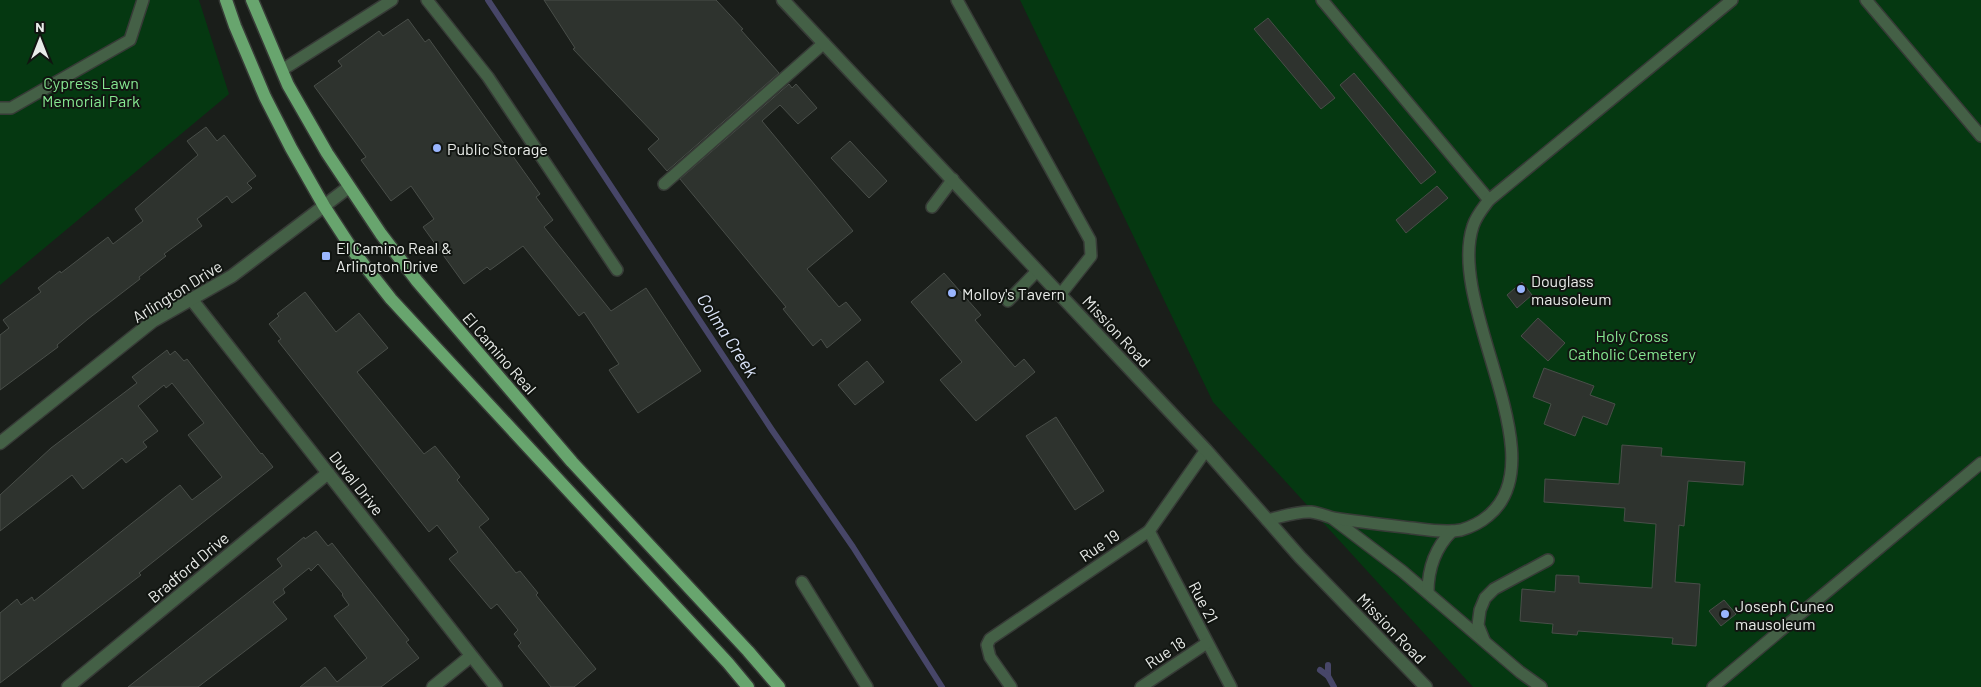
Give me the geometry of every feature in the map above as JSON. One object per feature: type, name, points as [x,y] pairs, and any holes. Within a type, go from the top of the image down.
[{"type":"main road","points":[[226,0],[265,97],[324,206],[354,252],[391,299],[728,663],[748,687]]},
{"type":"main road","name":"El Camino Real","points":[[252,0],[282,70],[327,153],[381,234],[417,281],[566,455],[748,651],[779,687]]},
{"type":"street","name":"Mission Road","points":[[783,0],[1206,450],[1332,591],[1426,687]]},
{"type":"street","name":"Arlington Drive","points":[[0,442],[153,321],[232,276],[349,187]]},
{"type":"street","name":"Duval Drive","points":[[192,300],[496,687]]},
{"type":"street","name":"Bradford Drive","points":[[68,687],[328,473]]},
{"type":"street","points":[[433,687],[471,656]]},
{"type":"lane","points":[[0,108],[11,108],[130,40],[143,0]]},
{"type":"lane","points":[[282,70],[392,0]]},
{"type":"lane","points":[[427,0],[488,76],[617,270]]},
{"type":"lane","points":[[956,0],[1090,240],[1091,256],[1060,295]]},
{"type":"lane","points":[[1322,0],[1489,200]]},
{"type":"lane","points":[[1267,520],[1301,512],[1452,531],[1470,526],[1489,515],[1500,503],[1508,488],[1512,471],[1511,449],[1508,424],[1475,304],[1468,269],[1469,244],[1473,225],[1489,200],[1732,0]]},
{"type":"lane","points":[[1866,0],[1981,136]]},
{"type":"lane","points":[[664,184],[824,43]]},
{"type":"lane","points":[[932,207],[953,180]]},
{"type":"lane","points":[[1008,301],[1037,271]]},
{"type":"lane","name":"Rue 19","points":[[1011,687],[990,657],[987,645],[990,638],[1149,531],[1206,450]]},
{"type":"lane","points":[[1713,687],[1981,463]]},
{"type":"lane","points":[[1330,517],[1428,592],[1520,672],[1541,687]]},
{"type":"lane","name":"Rue 21","points":[[1149,531],[1231,687]]},
{"type":"lane","points":[[1428,592],[1428,579],[1434,558],[1438,548],[1452,531]]},
{"type":"lane","points":[[1485,642],[1478,625],[1480,610],[1485,598],[1494,589],[1548,560]]},
{"type":"lane","points":[[802,582],[867,687]]},
{"type":"lane","name":"Rue 18","points":[[1141,687],[1208,643]]},
{"type":"green space","name":"Cypress Lawn Memorial Park","points":[[0,0],[199,0],[229,94],[0,285]]},
{"type":"green space","name":"Holy Cross Catholic Cemetery","points":[[1020,0],[1981,0],[1981,687],[1473,687],[1213,402]]},
{"type":"building","points":[[544,0],[716,0],[779,73],[667,171],[648,149],[659,139],[573,49],[575,48]]},
{"type":"building","points":[[1268,18],[1335,98],[1321,109],[1254,29]]},
{"type":"building","name":"Public Storage","points":[[408,19],[425,42],[429,39],[540,194],[536,197],[553,220],[544,227],[611,311],[646,288],[701,371],[638,413],[609,370],[619,364],[584,312],[579,316],[523,246],[490,270],[487,267],[464,284],[423,227],[434,219],[411,186],[391,201],[361,160],[366,157],[314,86],[342,66],[338,61],[379,31],[383,36]]},
{"type":"building","points":[[1354,73],[1436,172],[1421,184],[1340,85]]},
{"type":"building","points":[[789,84],[792,88],[796,84],[817,108],[798,124],[780,105],[762,121],[853,231],[807,269],[839,307],[846,302],[861,320],[827,348],[821,339],[813,346],[783,309],[786,307],[680,179]]},
{"type":"building","points":[[206,127],[217,141],[224,135],[256,176],[247,183],[252,188],[232,203],[227,196],[197,219],[202,226],[164,254],[166,256],[139,277],[140,279],[88,319],[57,345],[58,347],[0,390],[0,335],[9,328],[3,320],[41,292],[38,288],[108,237],[113,244],[143,221],[135,209],[198,155],[187,141]]},
{"type":"building","points":[[850,141],[887,181],[869,198],[831,158]]},
{"type":"building","points":[[1437,186],[1448,198],[1406,233],[1396,220]]},
{"type":"building","points":[[944,273],[981,315],[975,320],[1015,367],[1024,359],[1035,372],[976,421],[940,380],[962,362],[911,302]]},
{"type":"building","name":"Douglass mausoleum","points":[[1522,282],[1532,295],[1517,308],[1507,295]]},
{"type":"building","points":[[305,292],[336,332],[359,313],[388,348],[357,372],[424,454],[435,446],[460,477],[457,480],[489,519],[479,527],[516,573],[520,571],[538,593],[536,595],[596,669],[574,687],[551,687],[518,646],[521,643],[514,634],[518,630],[497,604],[491,609],[449,559],[458,552],[437,525],[429,532],[278,341],[281,339],[269,324],[279,316],[277,314]]},
{"type":"building","points":[[1538,318],[1565,343],[1548,361],[1521,336]]},
{"type":"building","points":[[167,350],[170,355],[175,351],[184,361],[187,359],[273,467],[139,573],[141,575],[0,683],[0,613],[17,599],[21,605],[32,597],[34,601],[180,485],[192,500],[222,477],[188,435],[204,423],[172,383],[166,388],[164,385],[138,406],[158,431],[143,442],[147,447],[126,463],[122,458],[83,489],[72,475],[0,531],[0,495],[51,448],[137,383],[132,377]]},
{"type":"building","points":[[867,361],[884,382],[855,405],[838,385]]},
{"type":"building","points":[[1544,368],[1594,386],[1590,395],[1615,404],[1607,425],[1583,416],[1575,436],[1544,424],[1551,404],[1533,397]]},
{"type":"building","points":[[1056,417],[1104,491],[1075,510],[1026,436]]},
{"type":"building","points":[[1622,445],[1662,448],[1661,456],[1745,462],[1743,485],[1688,481],[1684,526],[1679,525],[1675,582],[1700,584],[1696,646],[1672,644],[1673,638],[1578,631],[1577,635],[1552,633],[1553,624],[1520,621],[1522,589],[1555,592],[1556,575],[1579,576],[1579,583],[1652,588],[1656,524],[1624,521],[1625,508],[1544,502],[1545,479],[1619,484]]},
{"type":"building","points":[[316,531],[328,546],[332,543],[409,640],[406,642],[419,658],[381,687],[300,687],[325,667],[337,682],[367,658],[334,616],[349,605],[343,594],[318,564],[311,571],[309,568],[283,589],[285,593],[273,602],[287,619],[198,687],[128,687],[282,566],[277,559],[304,537],[305,539]]},
{"type":"building","name":"Joseph Cuneo mausoleum","points":[[1724,600],[1736,614],[1721,626],[1709,611]]},
{"type":"waterway","name":"Colma Creek","points":[[488,0],[772,430],[853,547],[942,687]]},
{"type":"waterway","points":[[1328,665],[1328,676]]},
{"type":"waterway","points":[[1320,670],[1328,676],[1334,687]]},
{"type":"place","name":"Public Storage","points":[[437,148]]},
{"type":"place","name":"El Camino Real & Arlington Drive","points":[[326,256]]},
{"type":"place","name":"Douglass mausoleum","points":[[1521,289]]},
{"type":"place","name":"Molloy's Tavern","points":[[952,293]]},
{"type":"place","name":"Joseph Cuneo mausoleum","points":[[1725,614]]}]
